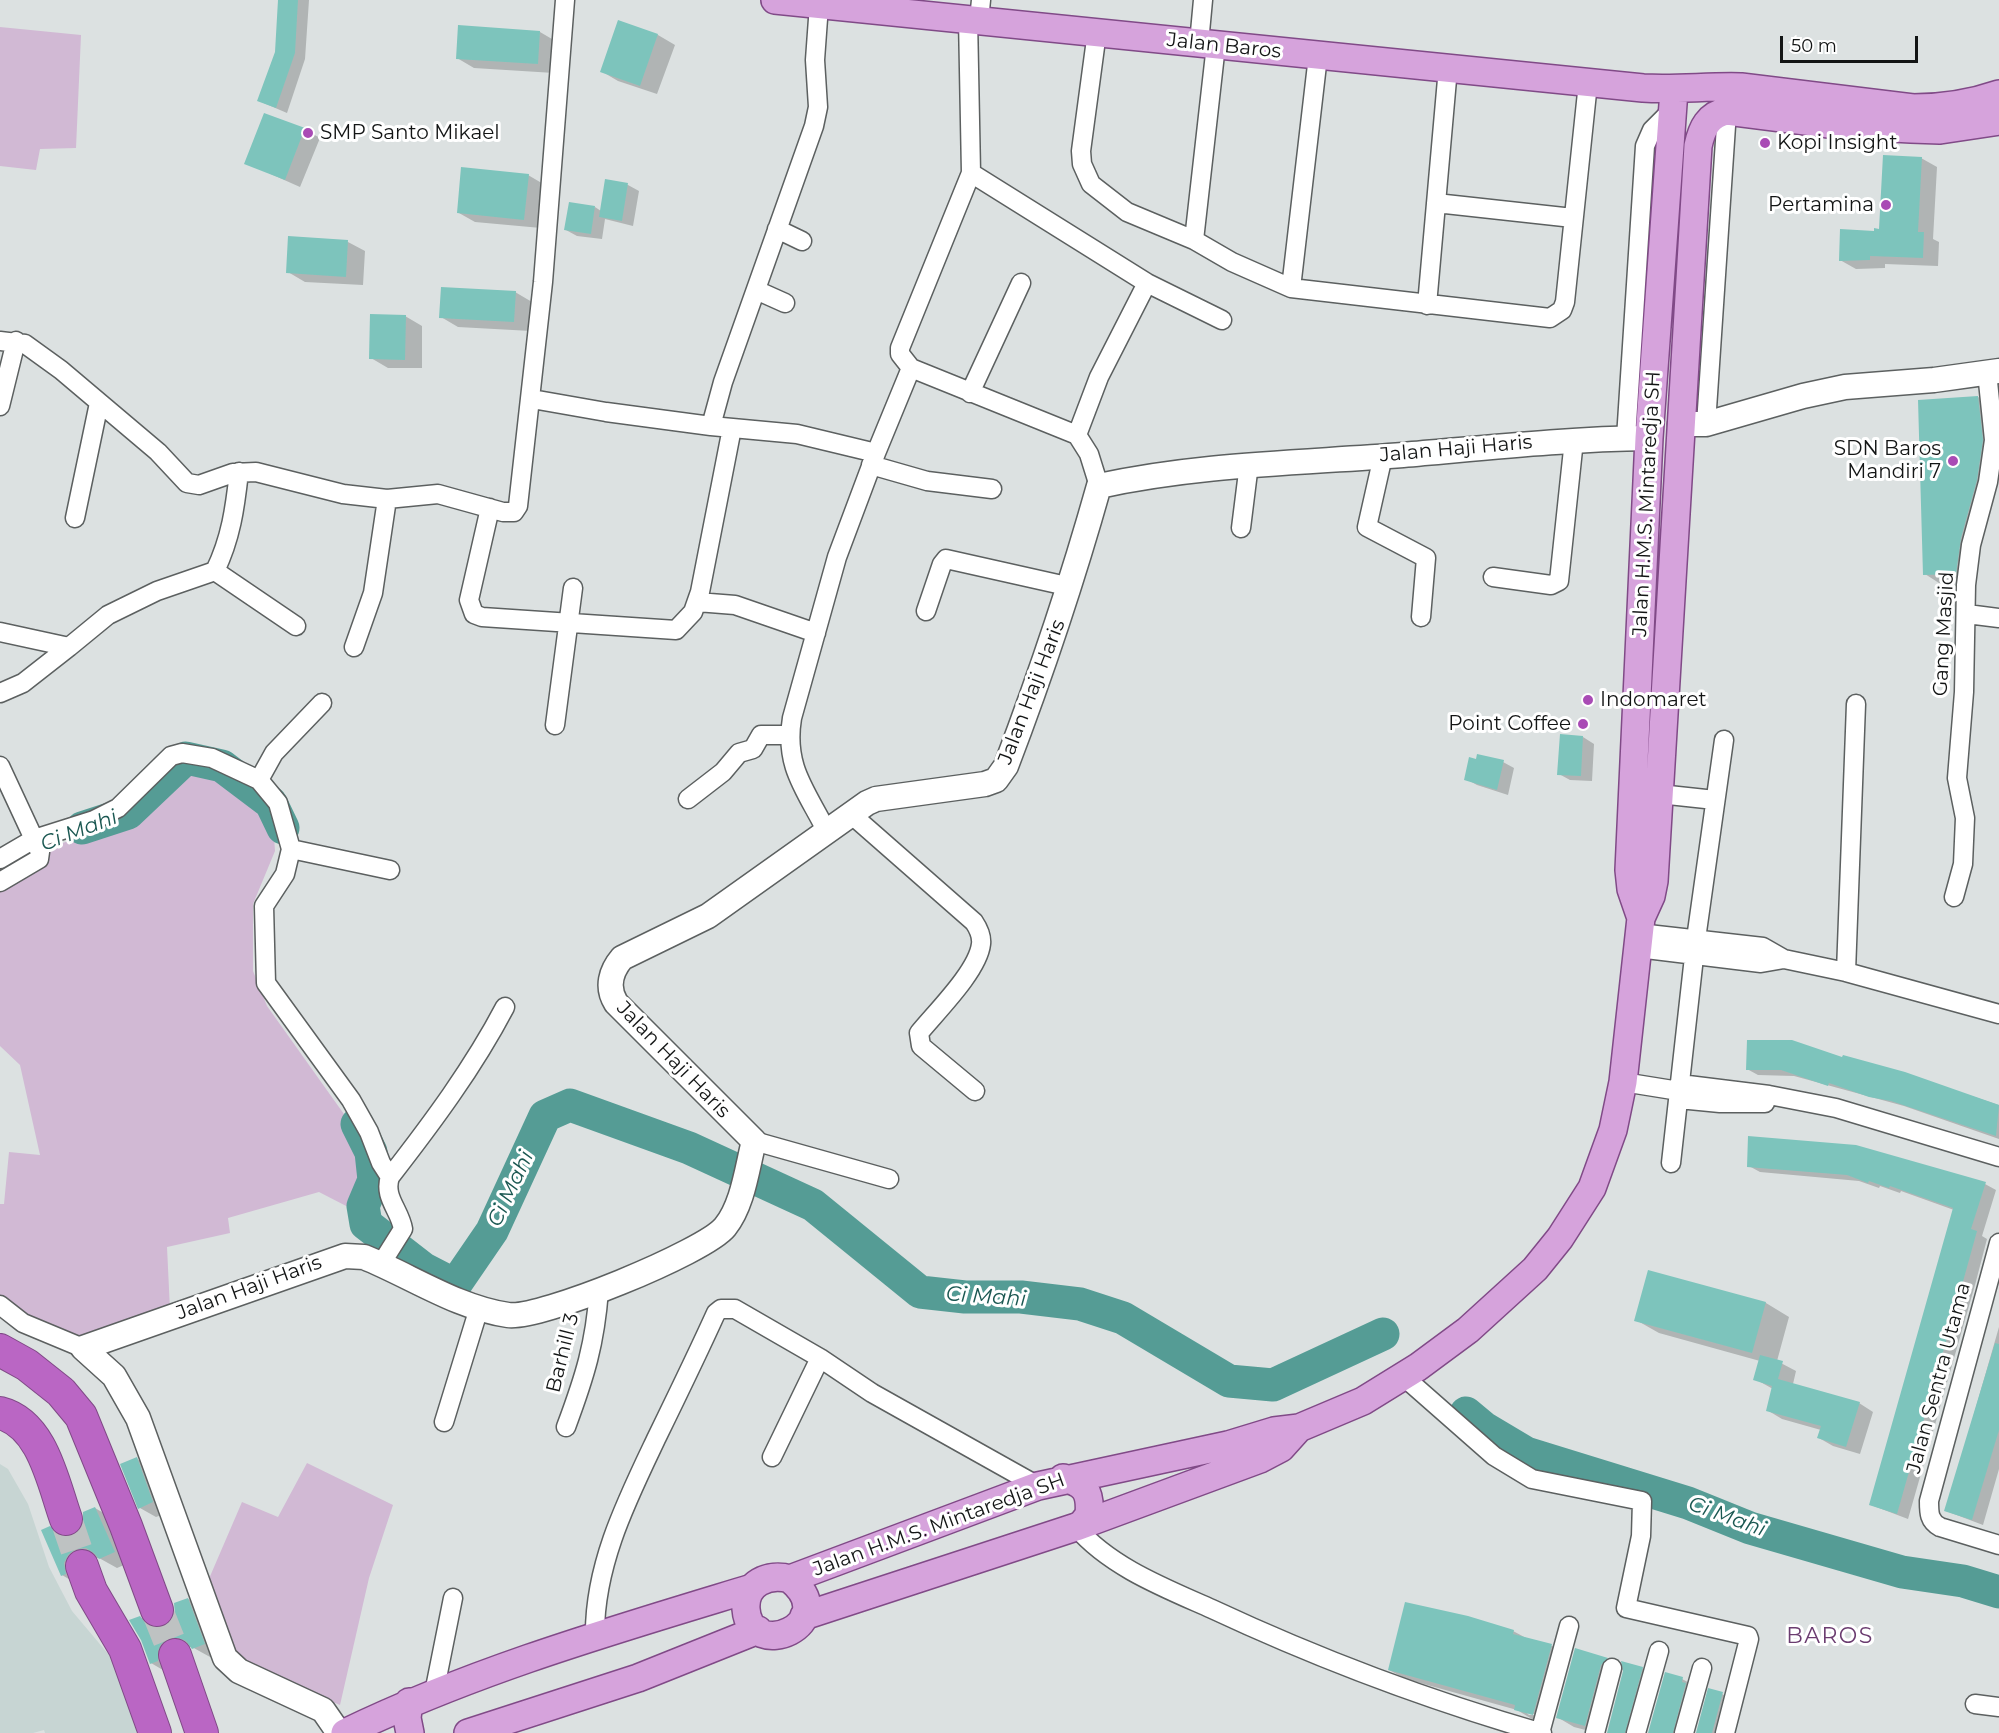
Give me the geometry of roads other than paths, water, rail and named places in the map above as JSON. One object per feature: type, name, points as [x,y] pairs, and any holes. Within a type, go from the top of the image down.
[{"type":"highway","points":[[0,1350],[36,1372],[61,1392],[81,1416],[157,1610]]},
{"type":"highway","points":[[0,1413],[24,1427],[35,1439],[42,1452],[66,1519]]},
{"type":"highway","points":[[82,1566],[91,1591],[125,1649],[155,1733]]},
{"type":"highway","points":[[175,1655],[202,1733]]},
{"type":"main road","name":"Jalan Baros","points":[[775,0],[819,5],[976,13],[1097,32],[1588,83],[1672,100],[1741,87],[1877,105],[1940,108],[1966,104],[1999,94]]},
{"type":"main road","points":[[1672,100],[1684,104],[1688,122],[1685,154],[1695,188]]},
{"type":"main road","name":"Jalan H.M.S. Mintaredja SH","points":[[1646,792],[1638,438],[1672,100]]},
{"type":"main road","points":[[1727,111],[1837,125],[1911,129],[1940,130],[1999,122]]},
{"type":"main road","name":"Jalan H.M.S. Mintaredja SH","points":[[345,1733],[422,1698],[595,1636],[752,1588],[769,1577],[790,1580],[1051,1482],[1228,1445],[1274,1431],[1299,1428],[1363,1401],[1403,1376],[1468,1330],[1534,1269],[1560,1238],[1592,1188],[1613,1130],[1623,1082],[1639,933],[1629,870],[1646,792],[1693,424],[1695,188],[1701,135],[1710,118],[1716,113],[1727,111]]},
{"type":"main road","name":"Jalan H.M.S. Mintaredja SH","points":[[804,1616],[1079,1526],[1260,1459],[1281,1448],[1299,1428]]},
{"type":"main road","points":[[1051,1482],[1079,1482],[1087,1493],[1089,1515],[1079,1526]]},
{"type":"main road","name":"Jalan H.M.S. Mintaredja SH","points":[[468,1733],[638,1678],[758,1630],[774,1636],[782,1636],[795,1629],[804,1616],[804,1595],[790,1580]]},
{"type":"main road","points":[[752,1588],[746,1606],[747,1615],[758,1630]]},
{"type":"main road","points":[[410,1733],[407,1718],[422,1698]]},
{"type":"street","points":[[0,406],[8,341],[46,359],[158,452],[184,482],[199,485],[239,472],[256,472],[313,488],[387,499],[438,494],[509,513],[514,512],[518,506],[532,399],[565,0]]},
{"type":"street","points":[[1194,240],[1207,44],[1203,0]]},
{"type":"street","points":[[711,426],[723,382],[814,126],[818,107],[815,60],[819,5]]},
{"type":"street","points":[[976,13],[971,173],[900,348],[900,354],[911,368],[1077,435],[1089,454],[1099,486]]},
{"type":"street","points":[[1097,32],[1081,151],[1084,175],[1100,194],[1127,212],[1194,240],[1232,262],[1291,288],[1540,317],[1556,315],[1565,302],[1588,83]]},
{"type":"street","points":[[1291,288],[1318,56]]},
{"type":"street","points":[[1427,305],[1448,68]]},
{"type":"street","points":[[1727,111],[1693,424],[1845,387],[1934,380],[1993,371]]},
{"type":"street","points":[[971,173],[1147,283],[1222,320]]},
{"type":"street","points":[[1436,203],[1573,218]]},
{"type":"street","points":[[777,229],[802,241]]},
{"type":"street","points":[[970,393],[1021,283]]},
{"type":"street","points":[[1077,435],[1099,377],[1147,283]]},
{"type":"street","points":[[756,290],[785,303]]},
{"type":"street","points":[[827,832],[790,759],[789,735],[837,557],[911,368]]},
{"type":"street","name":"Gang Masjid","points":[[1954,897],[1963,864],[1965,818],[1957,789],[1957,778],[1967,614],[1966,585],[1971,545],[1989,482],[1994,440],[1993,371]]},
{"type":"street","points":[[532,399],[711,426],[798,434],[874,459],[927,481],[992,489]]},
{"type":"street","points":[[75,518],[99,403]]},
{"type":"street","points":[[490,508],[469,600],[470,609],[482,617],[569,625],[676,630],[688,620],[697,602],[732,428]]},
{"type":"street","name":"Jalan Haji Haris","points":[[83,1348],[345,1256],[385,1259],[479,1308],[509,1316],[526,1315],[599,1290],[714,1238],[733,1216],[752,1148],[616,1003],[610,991],[611,975],[622,958],[708,916],[876,799],[985,784],[996,780],[1006,766],[1071,587],[1099,486],[1156,474],[1249,465],[1574,440],[1638,438]]},
{"type":"street","points":[[1493,577],[1551,585],[1559,581],[1574,440]]},
{"type":"street","points":[[1383,456],[1367,527],[1426,558],[1420,617]]},
{"type":"street","points":[[1241,528],[1249,465]]},
{"type":"street","points":[[0,693],[23,683],[108,615],[157,591],[215,571],[228,546],[234,518],[239,472]]},
{"type":"street","points":[[354,648],[373,593],[387,499]]},
{"type":"street","points":[[926,611],[942,564],[946,559],[1071,587]]},
{"type":"street","points":[[215,571],[296,626]]},
{"type":"street","points":[[555,725],[573,588]]},
{"type":"street","points":[[697,602],[735,605],[816,633]]},
{"type":"street","points":[[1967,614],[1999,618]]},
{"type":"street","points":[[0,632],[69,647]]},
{"type":"street","points":[[259,780],[274,753],[322,703]]},
{"type":"street","points":[[1846,972],[1856,704]]},
{"type":"street","points":[[688,799],[723,772],[739,753],[753,749],[761,735],[789,735]]},
{"type":"street","points":[[1671,1163],[1695,947],[1724,740]]},
{"type":"street","points":[[0,859],[118,808],[171,756],[182,753],[212,758],[259,780],[278,803],[291,849],[285,874],[264,906],[266,983],[351,1100],[390,1178]]},
{"type":"street","points":[[0,766],[37,843],[39,859],[0,882]]},
{"type":"street","points":[[1646,792],[1715,800]]},
{"type":"street","points":[[852,815],[974,922],[978,929],[981,942],[976,961],[920,1033],[919,1040],[921,1046],[975,1091]]},
{"type":"street","points":[[291,849],[390,870]]},
{"type":"street","points":[[1639,933],[1761,963],[1784,959],[1846,972],[1999,1014]]},
{"type":"street","points":[[385,1259],[400,1236],[402,1223],[388,1195],[387,1186],[390,1178],[431,1125],[486,1044],[505,1007]]},
{"type":"street","points":[[1623,1082],[1679,1091],[1769,1095],[1836,1108],[1999,1157]]},
{"type":"street","points":[[752,1148],[889,1179]]},
{"type":"street","name":"Jalan Sentra Utama","points":[[1998,1249],[1929,1502],[1929,1514],[1933,1523],[1999,1545]]},
{"type":"street","name":"Barhill 3","points":[[566,1427],[586,1371],[595,1335],[599,1290]]},
{"type":"street","points":[[0,1305],[23,1323],[83,1348],[114,1376],[138,1418],[225,1658],[239,1671],[323,1710],[339,1733]]},
{"type":"street","points":[[595,1636],[595,1607],[609,1547],[630,1495],[716,1313],[727,1307],[735,1309],[820,1359],[872,1393],[1051,1482]]},
{"type":"street","points":[[444,1422],[479,1308]]},
{"type":"street","points":[[772,1457],[820,1359]]},
{"type":"street","points":[[1403,1376],[1494,1456],[1532,1479],[1642,1501],[1641,1536],[1626,1608],[1748,1636],[1725,1733]]},
{"type":"street","points":[[1079,1526],[1101,1551],[1158,1584],[1306,1653],[1411,1692],[1541,1733],[1569,1626]]},
{"type":"street","points":[[422,1698],[453,1599]]},
{"type":"street","points":[[1636,1733],[1659,1651]]},
{"type":"street","points":[[1595,1733],[1612,1668]]},
{"type":"street","points":[[1684,1733],[1702,1668]]},
{"type":"street","points":[[1975,1704],[1999,1707]]},
{"type":"waterway","name":"Ci Mahi","points":[[82,828],[128,813],[186,758],[222,766],[271,803],[283,828]]},
{"type":"waterway","name":"Ci Mahi","points":[[357,1124],[371,1152],[374,1180],[363,1206],[366,1224],[424,1269],[455,1285],[492,1231],[545,1116],[570,1105],[689,1148],[813,1205],[920,1292],[965,1297],[1021,1297],[1080,1304],[1123,1318],[1229,1381],[1273,1385],[1383,1334]]},
{"type":"waterway","name":"Ci Mahi","points":[[1466,1413],[1484,1428],[1526,1453],[1688,1503],[1750,1528],[1902,1572],[1963,1581],[1999,1592]]},
{"type":"tunnel","points":[[66,1519],[82,1566]]},
{"type":"tunnel","points":[[157,1610],[175,1655]]},
{"type":"place","name":"SMP Santo Mikael","points":[[308,133]]},
{"type":"place","name":"Kopi Insight","points":[[1765,143]]},
{"type":"place","name":"Pertamina","points":[[1886,205]]},
{"type":"place","name":"SDN Baros Mandiri 7","points":[[1953,461]]},
{"type":"place","name":"Indomaret","points":[[1588,700]]},
{"type":"place","name":"Point Coffee","points":[[1583,724]]},
{"type":"district","name":"BAROS","points":[[1830,1637]]}]
